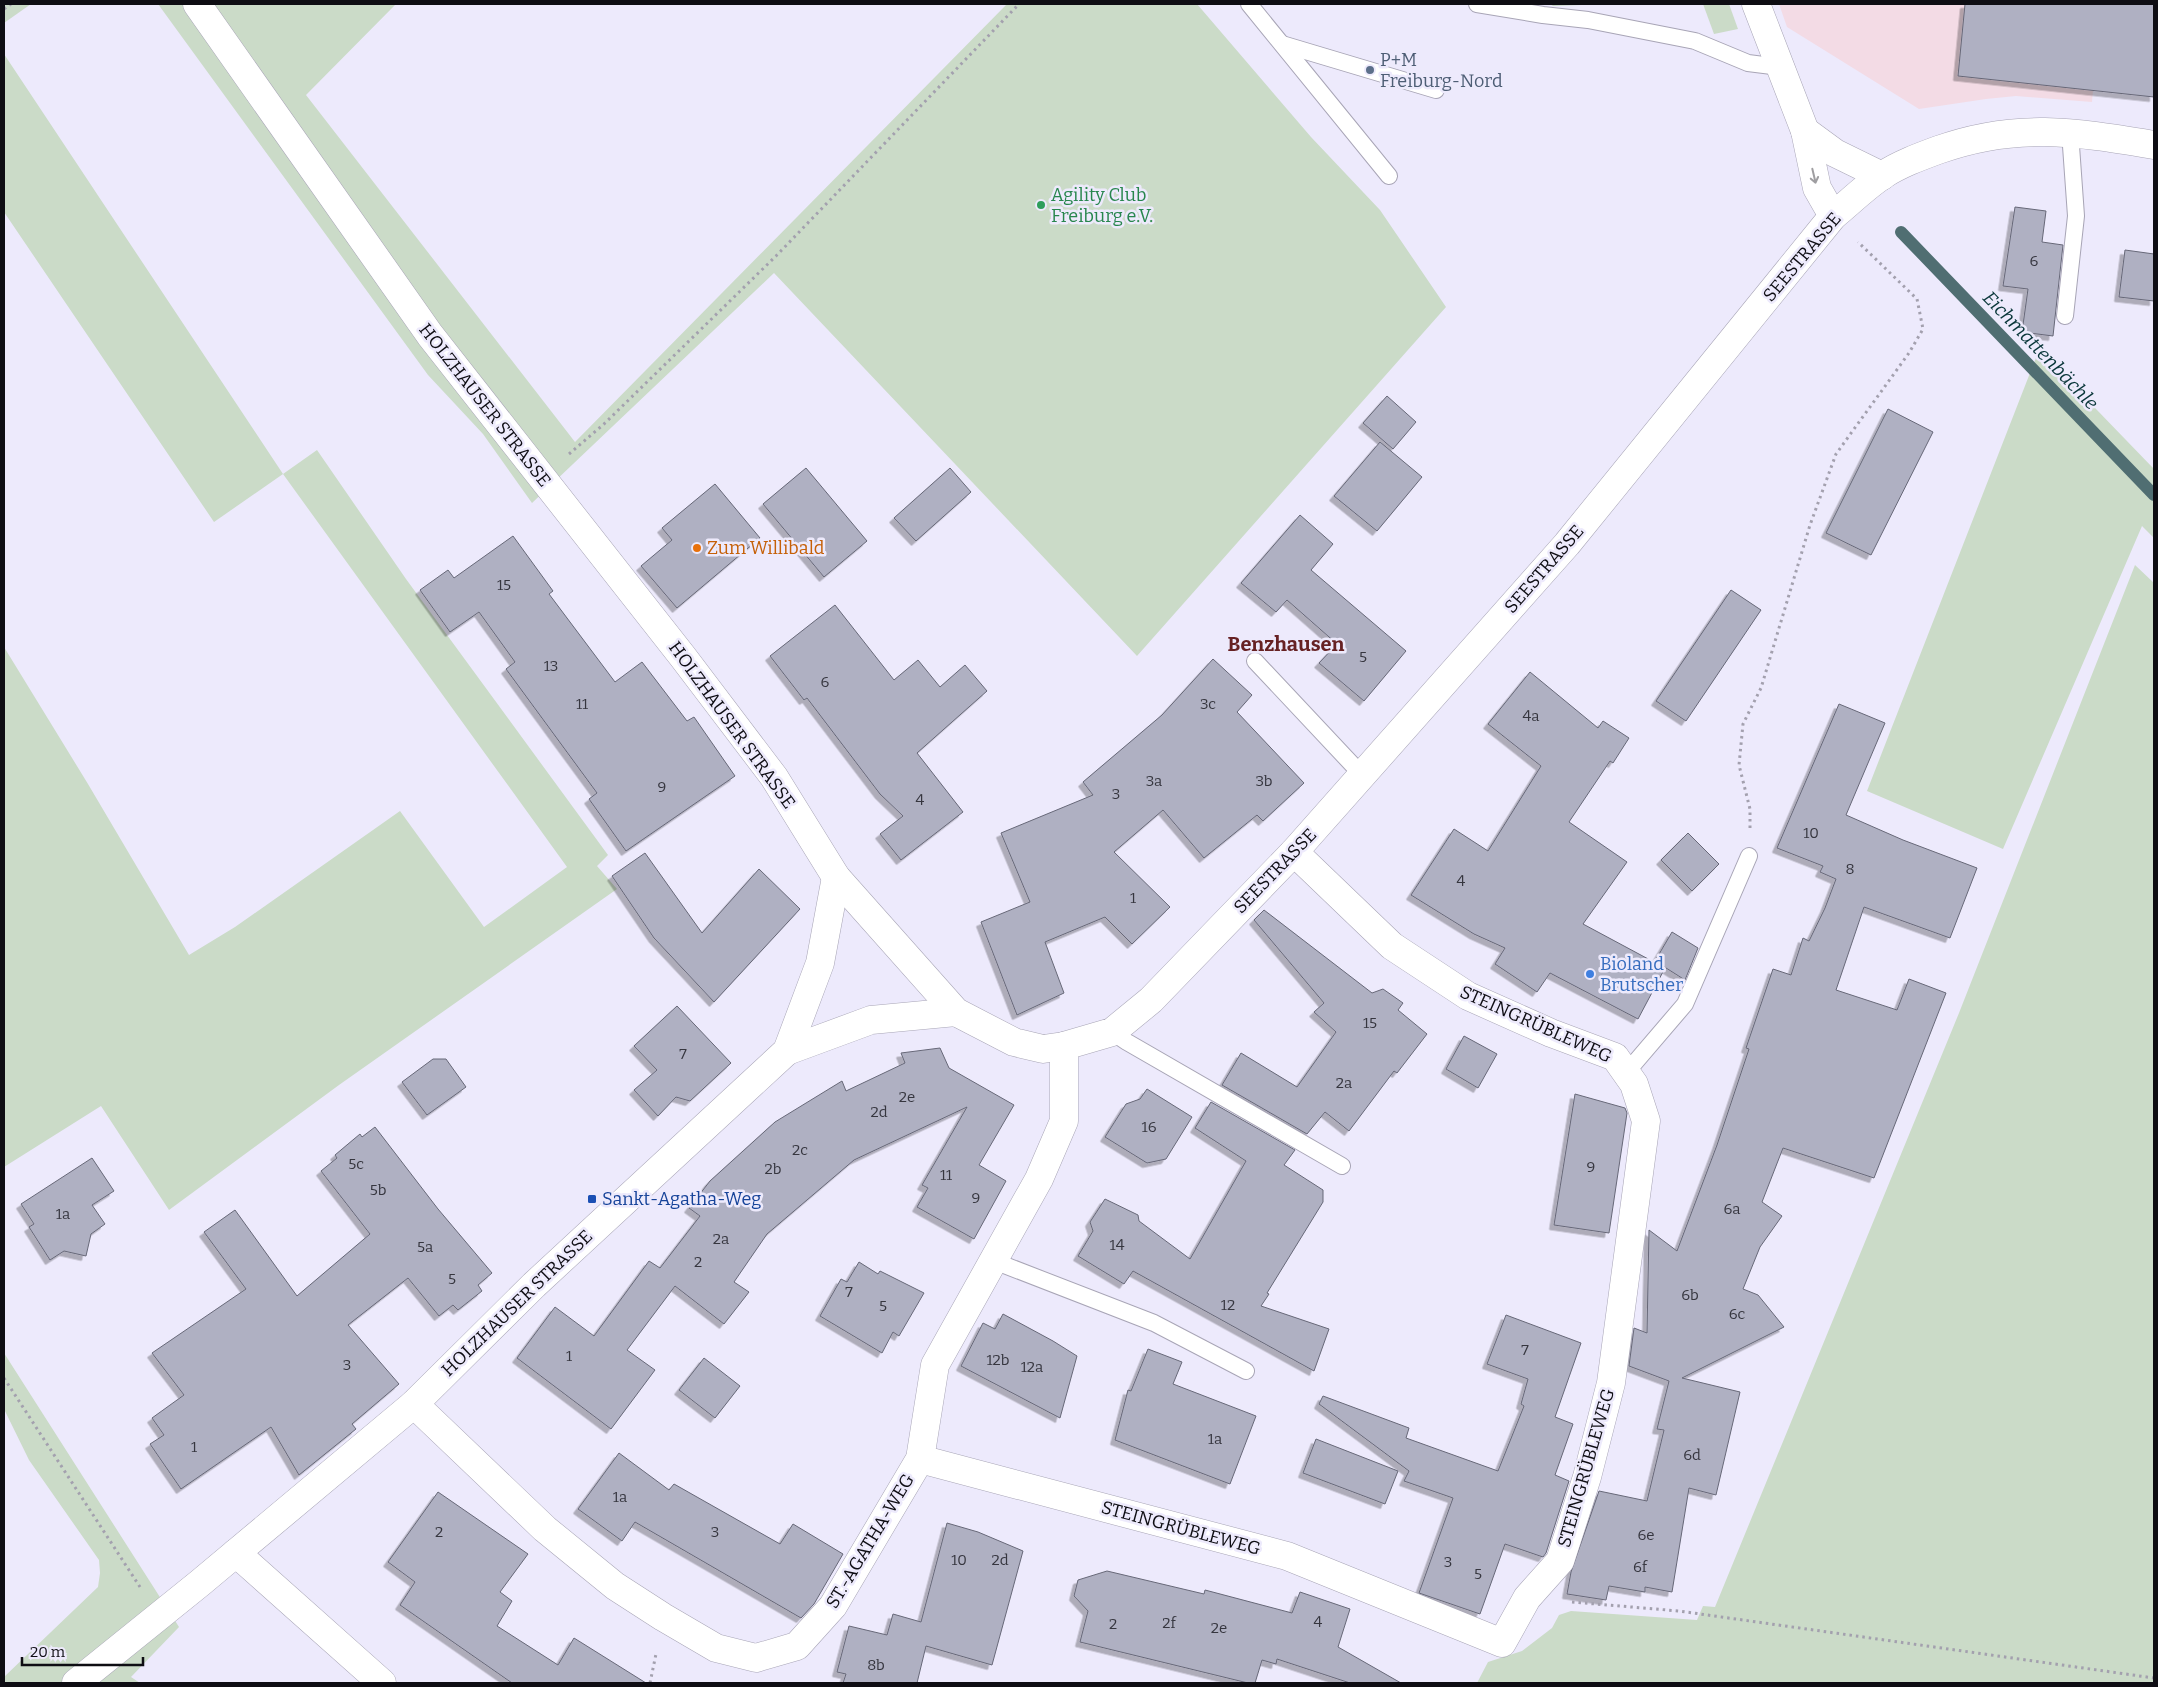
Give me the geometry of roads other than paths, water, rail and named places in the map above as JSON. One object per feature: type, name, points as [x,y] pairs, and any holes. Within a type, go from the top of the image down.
[{"type":"street","name":"HOLZHAUSER STRASSE","points":[[76,1683],[236,1553],[414,1404],[534,1285],[787,1051],[820,963],[836,877],[774,777],[683,657],[541,479],[430,335],[197,4]]},
{"type":"street","points":[[1756,4],[1805,131],[1817,188],[1833,216]]},
{"type":"street","points":[[1805,131],[1836,153],[1882,176]]},
{"type":"street","name":"SEESTRASSE","points":[[836,877],[956,1012],[1014,1042],[1043,1048],[1064,1046],[1112,1032],[1151,1000],[1294,852],[1363,776],[1567,544],[1833,216],[1882,176],[1909,160],[1964,141],[2029,131],[2070,132],[2154,145]]},
{"type":"street","name":"STEINGRÜBLEWEG","points":[[920,1459],[1287,1556],[1502,1644],[1527,1598],[1560,1561],[1587,1477],[1611,1383],[1646,1120],[1634,1084],[1615,1057],[1551,1033],[1468,996],[1392,946],[1294,852]]},
{"type":"street","points":[[787,1051],[871,1020],[956,1012]]},
{"type":"street","name":"ST.-AGATHA-WEG","points":[[414,1404],[544,1529],[615,1586],[716,1648],[756,1658],[797,1646],[833,1606],[920,1459],[935,1365],[1039,1179],[1064,1121],[1064,1046]]},
{"type":"street","points":[[236,1553],[382,1683]]},
{"type":"lane","points":[[1249,4],[1389,176]]},
{"type":"lane","points":[[1477,4],[1542,15],[1588,20],[1695,41],[1748,63],[1780,67]]},
{"type":"lane","points":[[1282,44],[1436,90]]},
{"type":"lane","points":[[2065,316],[2076,216],[2070,132]]},
{"type":"lane","points":[[1255,661],[1363,776]]},
{"type":"lane","points":[[1626,1073],[1685,1004],[1749,856]]},
{"type":"lane","points":[[1112,1032],[1342,1166]]},
{"type":"lane","points":[[994,1261],[1154,1323],[1246,1371]]},
{"type":"waterway","name":"Eichmattenbächle","points":[[1901,232],[2154,495]]},
{"type":"place","name":"P+M Freiburg-Nord","points":[[1370,70]]},
{"type":"place","name":"Agility Club Freiburg e.V.","points":[[1041,205]]},
{"type":"place","name":"Zum Willibald","points":[[697,548]]},
{"type":"place","name":"Bioland Brutscher","points":[[1590,974]]},
{"type":"place","name":"Sankt-Agatha-Weg","points":[[592,1199]]},
{"type":"district","name":"Benzhausen","points":[[1286,644]]}]
